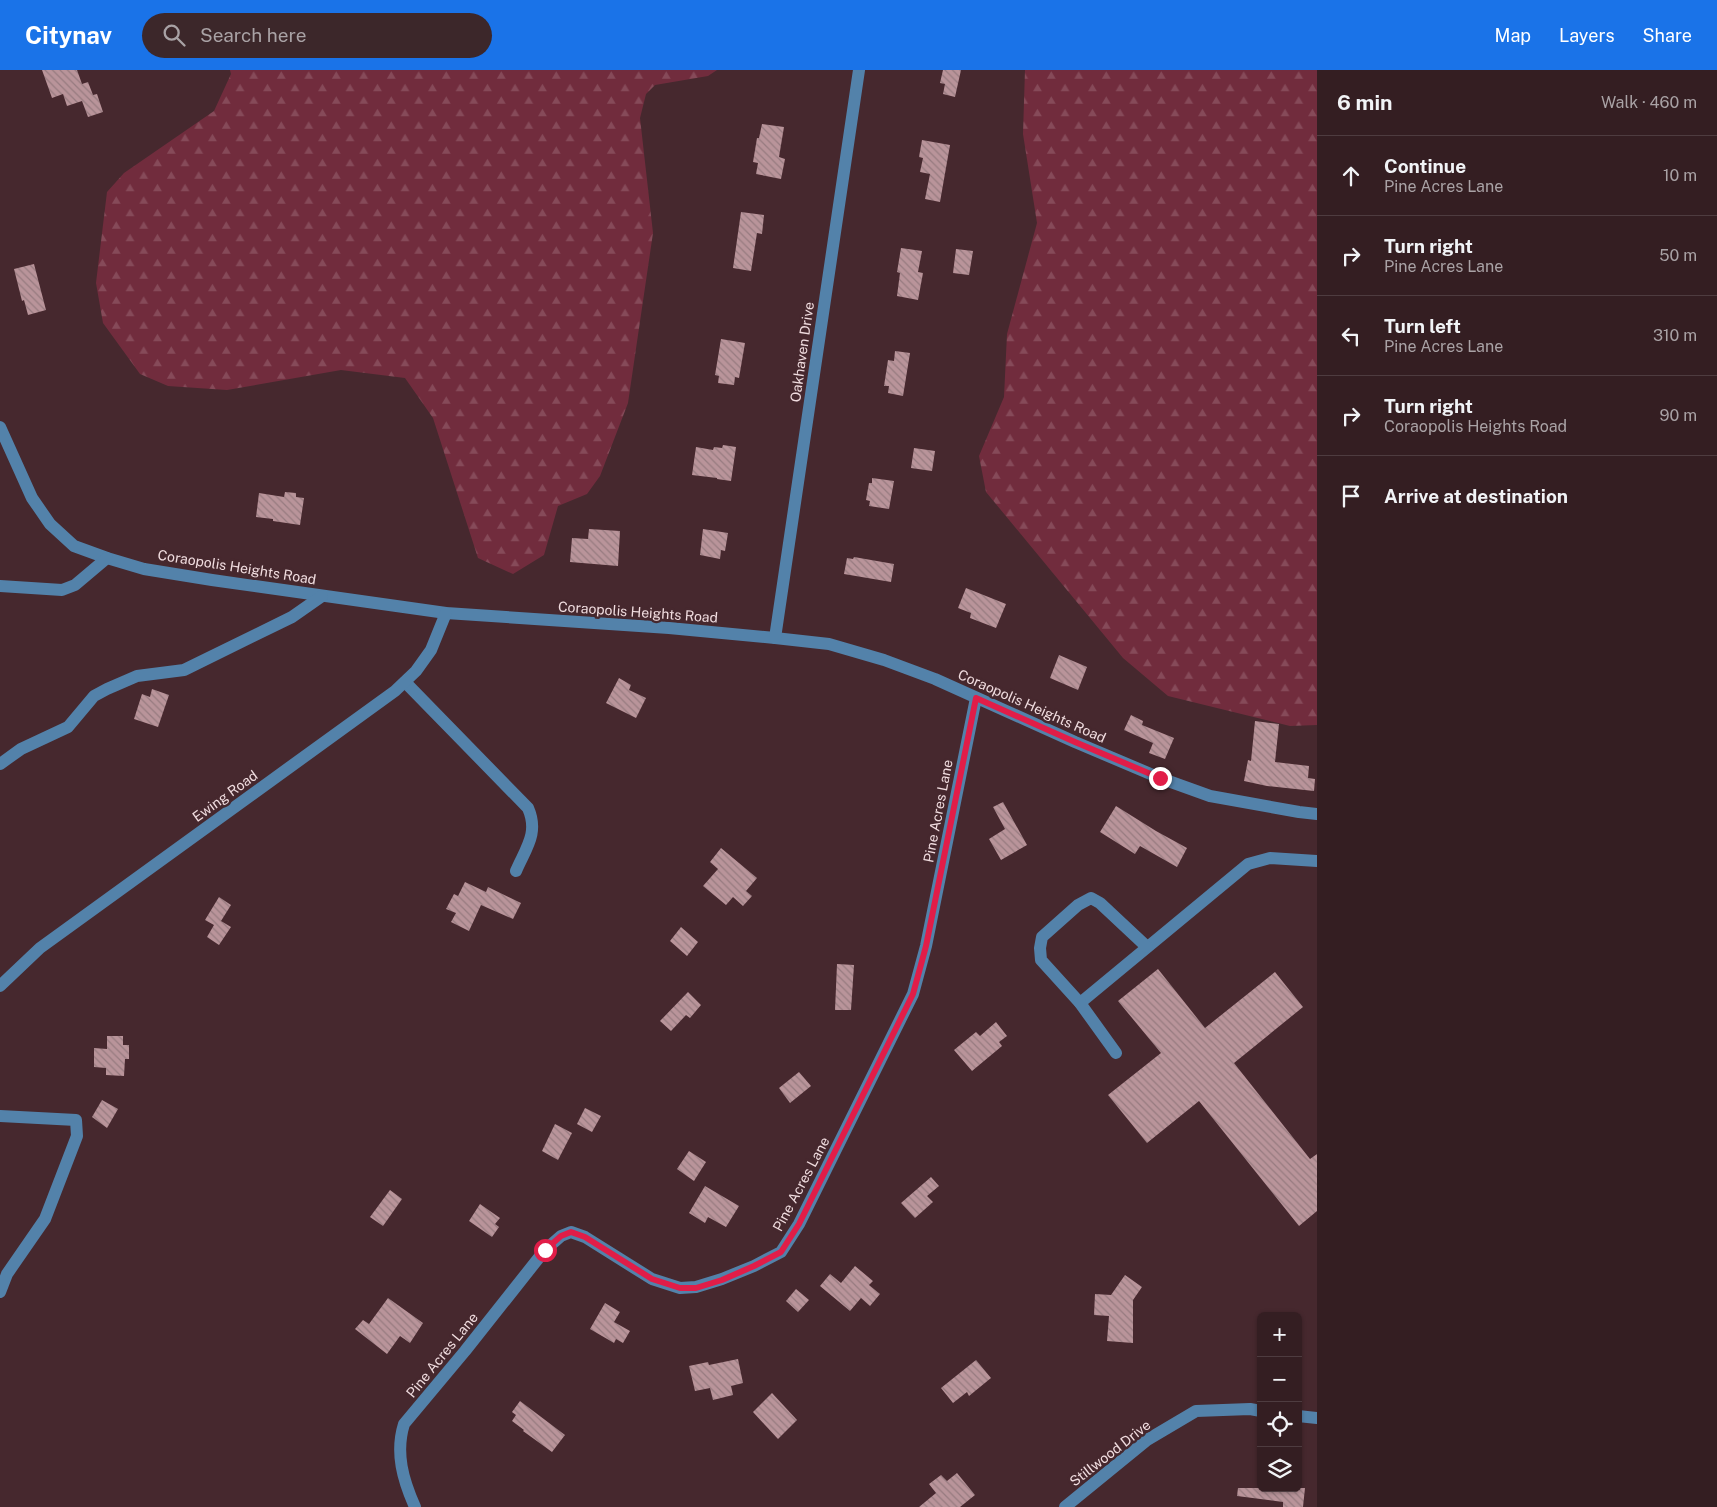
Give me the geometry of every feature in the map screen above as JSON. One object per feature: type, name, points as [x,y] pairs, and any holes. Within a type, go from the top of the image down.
[{"type":"street","name":"Oakhaven Drive","points":[[776,638],[859,70]]},
{"type":"street","name":"Coraopolis Heights Road","points":[[0,427],[32,498],[50,524],[74,546],[107,558],[144,568],[202,579],[446,613],[668,628],[830,644],[884,660],[935,679],[1151,774],[1210,796],[1317,814]]},
{"type":"street","points":[[0,586],[62,590],[75,585],[107,558]]},
{"type":"street","points":[[0,764],[21,749],[68,728],[94,696],[107,689],[137,676],[184,670],[292,617],[322,596]]},
{"type":"street","name":"Ewing Road","points":[[0,986],[40,948],[395,691],[416,671],[431,650],[446,613]]},
{"type":"street","points":[[405,682],[528,808],[534,825],[533,834],[516,871]]},
{"type":"street","name":"Pine Acres Lane","points":[[416,1507],[406,1485],[400,1456],[401,1434],[404,1424],[465,1352],[545,1250],[561,1236],[571,1232],[585,1237],[652,1279],[680,1288],[696,1288],[722,1280],[781,1252],[799,1224],[913,994],[926,946],[976,698]]},
{"type":"street","points":[[1080,1002],[1248,864],[1270,858],[1317,861]]},
{"type":"street","points":[[1116,1053],[1080,1002],[1041,960],[1040,948],[1042,937],[1078,905],[1091,898],[1100,903],[1147,947]]},
{"type":"street","points":[[0,1116],[76,1120],[77,1136],[45,1219],[8,1274],[0,1292]]},
{"type":"street","name":"Stillwood Drive","points":[[1065,1507],[1147,1440],[1196,1411],[1257,1410]]},
{"type":"street","points":[[1302,1416],[1317,1418]]},
{"type":"green space","points":[[230,70],[717,70],[708,76],[655,85],[646,94],[640,118],[653,233],[628,403],[600,476],[587,494],[558,506],[544,555],[513,574],[478,558],[433,418],[405,378],[341,370],[227,390],[168,386],[140,374],[103,323],[96,283],[107,192],[124,173],[214,111],[231,74]]},
{"type":"green space","points":[[1025,70],[1317,70],[1317,725],[1290,726],[1168,696],[1123,658],[986,492],[979,456],[1004,397],[1007,334],[1037,223],[1023,134]]},
{"type":"building","points":[[42,70],[77,70],[82,84],[88,82],[93,95],[97,94],[103,112],[88,117],[82,101],[67,106],[63,94],[52,98]]},
{"type":"building","points":[[943,70],[961,70],[955,97],[943,94],[945,84],[940,83]]},
{"type":"building","points":[[762,124],[784,127],[779,157],[785,159],[781,179],[756,174],[758,163],[753,162],[757,138],[759,138]]},
{"type":"building","points":[[922,140],[950,145],[940,202],[925,199],[930,174],[920,172],[923,158],[919,157]]},
{"type":"building","points":[[741,212],[764,215],[762,234],[757,233],[751,271],[733,268]]},
{"type":"building","points":[[901,248],[922,251],[918,272],[923,273],[918,300],[897,296],[900,273],[897,272]]},
{"type":"building","points":[[956,249],[973,251],[969,275],[953,273]]},
{"type":"building","points":[[34,264],[46,310],[28,315],[24,300],[22,301],[14,269]]},
{"type":"building","points":[[721,339],[745,343],[739,378],[735,377],[734,385],[718,383],[719,376],[715,375]]},
{"type":"building","points":[[895,351],[910,353],[903,396],[888,393],[889,386],[884,386],[888,360],[894,361]]},
{"type":"building","points":[[723,445],[736,447],[731,481],[692,475],[696,447],[713,450],[714,447],[722,448]]},
{"type":"building","points":[[914,448],[935,451],[932,471],[911,468]]},
{"type":"building","points":[[872,478],[894,481],[889,509],[869,506],[870,501],[866,500],[869,483],[872,483]]},
{"type":"building","points":[[285,492],[296,493],[296,497],[304,498],[300,525],[256,517],[259,493],[284,497]]},
{"type":"building","points":[[589,529],[620,531],[618,566],[570,562],[572,538],[588,539]]},
{"type":"building","points":[[703,529],[728,533],[725,551],[721,550],[720,559],[700,555]]},
{"type":"building","points":[[854,557],[894,564],[891,582],[844,574],[847,558],[853,559]]},
{"type":"building","points":[[966,588],[1006,604],[996,628],[970,618],[971,613],[958,608]]},
{"type":"building","points":[[1059,655],[1087,667],[1078,690],[1050,678]]},
{"type":"building","points":[[619,678],[631,685],[629,690],[646,698],[636,718],[606,703]]},
{"type":"building","points":[[152,689],[169,695],[158,727],[134,719],[142,694],[150,697]]},
{"type":"building","points":[[1131,715],[1143,721],[1142,725],[1174,738],[1165,759],[1149,753],[1153,743],[1124,730]]},
{"type":"building","points":[[1255,721],[1279,724],[1275,762],[1309,766],[1308,778],[1315,779],[1314,791],[1267,786],[1244,781],[1248,760],[1251,761]]},
{"type":"building","points":[[1003,802],[1027,845],[1001,860],[989,839],[1005,829],[993,807]]},
{"type":"building","points":[[1116,806],[1187,848],[1177,867],[1140,846],[1135,854],[1100,832]]},
{"type":"building","points":[[721,848],[757,878],[746,891],[752,896],[743,906],[733,897],[726,905],[703,886],[718,869],[710,862]]},
{"type":"building","points":[[465,882],[486,892],[488,887],[521,903],[513,919],[481,905],[469,931],[451,922],[456,913],[446,909],[454,894],[458,896]]},
{"type":"building","points":[[219,897],[231,905],[221,921],[231,927],[219,945],[207,937],[214,925],[205,920]]},
{"type":"building","points":[[681,927],[698,942],[687,956],[670,941]]},
{"type":"building","points":[[837,964],[854,965],[851,1010],[835,1010]]},
{"type":"building","points":[[1158,969],[1205,1028],[1275,972],[1303,1007],[1234,1063],[1310,1159],[1317,1154],[1317,1211],[1299,1226],[1199,1101],[1147,1143],[1108,1095],[1161,1053],[1118,1001]]},
{"type":"building","points":[[688,992],[701,1005],[690,1018],[686,1015],[671,1031],[660,1021]]},
{"type":"building","points":[[996,1022],[1007,1036],[999,1042],[1002,1046],[972,1071],[954,1050],[976,1032],[980,1036]]},
{"type":"building","points":[[107,1036],[123,1036],[123,1045],[129,1045],[129,1059],[125,1059],[124,1076],[106,1075],[106,1068],[94,1067],[94,1048],[107,1049]]},
{"type":"building","points":[[799,1072],[811,1086],[790,1103],[779,1088]]},
{"type":"building","points":[[102,1100],[118,1109],[107,1128],[92,1117]]},
{"type":"building","points":[[585,1108],[601,1116],[592,1132],[577,1124]]},
{"type":"building","points":[[555,1124],[572,1133],[558,1160],[542,1151]]},
{"type":"building","points":[[689,1151],[706,1162],[694,1181],[677,1169]]},
{"type":"building","points":[[931,1177],[939,1186],[927,1196],[933,1202],[915,1218],[901,1203]]},
{"type":"building","points":[[705,1186],[739,1206],[726,1227],[708,1217],[705,1223],[689,1213]]},
{"type":"building","points":[[390,1190],[402,1199],[383,1226],[370,1217]]},
{"type":"building","points":[[480,1204],[500,1218],[495,1224],[499,1227],[492,1237],[469,1221]]},
{"type":"building","points":[[855,1266],[873,1281],[869,1285],[880,1294],[870,1306],[861,1298],[850,1311],[820,1286],[830,1274],[841,1283]]},
{"type":"building","points":[[1125,1275],[1142,1287],[1133,1300],[1133,1343],[1107,1341],[1109,1316],[1094,1315],[1095,1294],[1111,1295]]},
{"type":"building","points":[[796,1289],[809,1300],[798,1312],[786,1301]]},
{"type":"building","points":[[388,1298],[423,1323],[410,1343],[400,1336],[387,1354],[355,1329],[363,1320],[369,1324]]},
{"type":"building","points":[[605,1303],[620,1312],[614,1322],[630,1331],[623,1343],[616,1339],[614,1343],[590,1329]]},
{"type":"building","points":[[738,1359],[743,1383],[731,1386],[733,1395],[713,1400],[710,1388],[695,1391],[689,1366],[708,1362],[709,1365]]},
{"type":"building","points":[[976,1360],[991,1378],[969,1396],[967,1392],[953,1403],[941,1388]]},
{"type":"building","points":[[772,1393],[797,1420],[778,1439],[753,1412]]},
{"type":"building","points":[[520,1401],[565,1435],[552,1452],[512,1421],[516,1415],[512,1412]]},
{"type":"building","points":[[957,1473],[975,1495],[960,1507],[919,1507],[936,1493],[929,1484],[941,1475],[947,1481]]},
{"type":"building","points":[[1238,1488],[1257,1488],[1257,1492],[1302,1492],[1302,1488],[1305,1488],[1303,1507],[1283,1507],[1283,1502],[1237,1496]]},
{"type":"route","points":[[545,1250],[561,1236],[571,1232],[585,1237],[652,1279],[680,1288],[696,1288],[722,1280],[781,1252],[799,1224],[913,994],[926,946],[976,698],[1160,778]]}]
